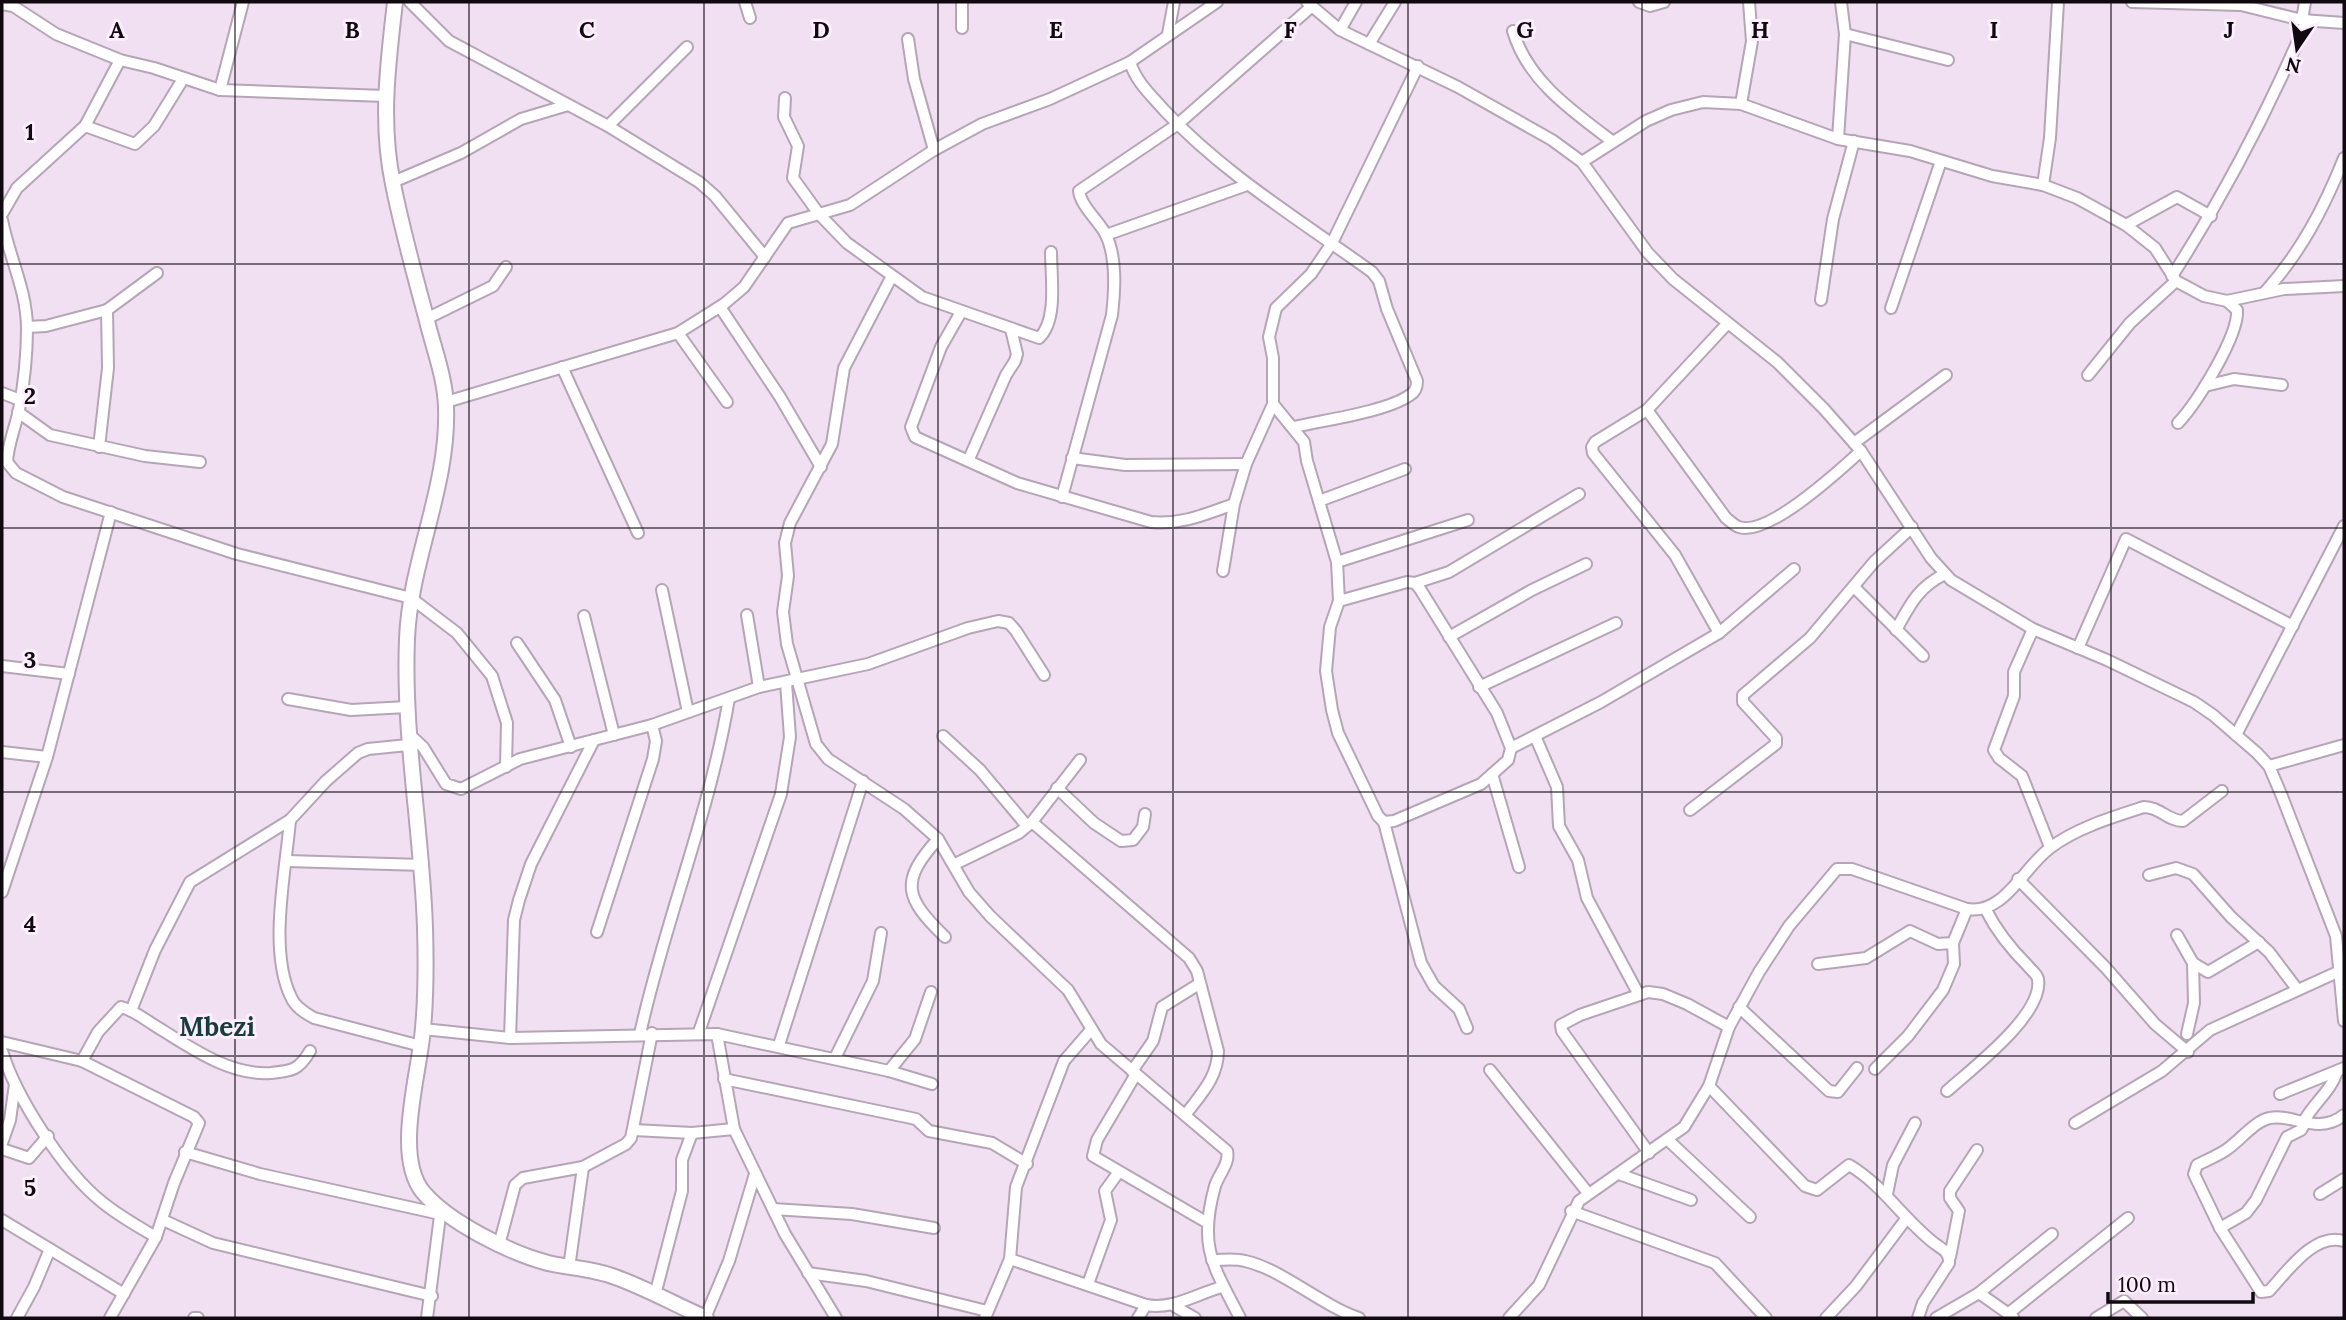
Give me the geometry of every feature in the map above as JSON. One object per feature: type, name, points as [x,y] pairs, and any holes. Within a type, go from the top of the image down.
[{"type":"street","points":[[220,90],[243,2]]},
{"type":"street","points":[[395,2],[384,96],[385,131],[393,182],[440,366],[446,402],[440,477],[411,598],[407,640],[407,738],[423,865],[426,960],[423,1029],[409,1136],[412,1168],[422,1191],[441,1211],[499,1245],[544,1262],[608,1275],[705,1318],[729,1261],[755,1174]]},
{"type":"street","points":[[410,2],[449,41],[608,126],[655,153],[707,189],[765,257]]},
{"type":"street","points":[[745,2],[750,18]]},
{"type":"street","points":[[962,2],[962,27]]},
{"type":"street","points":[[1168,34],[1174,2]]},
{"type":"street","points":[[446,402],[678,333],[720,307],[744,287],[788,223],[850,205],[934,150],[982,124],[1050,99],[1130,62],[1217,2]]},
{"type":"street","points":[[1340,30],[1356,2]]},
{"type":"street","points":[[1369,44],[1395,2]]},
{"type":"street","points":[[1639,2],[1650,6],[1664,2]]},
{"type":"street","points":[[1741,104],[1752,41],[1749,2]]},
{"type":"street","points":[[1838,139],[1845,34],[1841,2]]},
{"type":"street","points":[[2043,185],[2050,138],[2058,2]]},
{"type":"street","points":[[2132,2],[2241,5],[2304,20],[2344,23]]},
{"type":"street","points":[[2088,375],[2130,323],[2174,278],[2211,216],[2270,103],[2304,20],[2305,2]]},
{"type":"street","points":[[2,4],[13,6],[56,34],[120,60],[155,68],[220,90],[384,96]]},
{"type":"street","points":[[1062,497],[1112,315],[1113,263],[1106,234],[1079,196],[1081,187],[1178,124],[1309,4],[1340,30],[1418,66],[1552,140],[1582,162],[1648,253],[1673,279],[1804,388],[1857,447],[1945,574],[2033,629],[2194,702],[2236,735],[2269,766],[2340,933],[2344,1021]]},
{"type":"street","points":[[1513,31],[1527,66],[1562,101],[1612,141]]},
{"type":"street","points":[[1845,34],[1948,60]]},
{"type":"street","points":[[908,38],[914,79],[934,150]]},
{"type":"street","points":[[608,126],[687,47]]},
{"type":"street","points":[[120,60],[85,127],[17,188],[2,217],[24,295],[27,327],[19,406],[7,462],[16,473],[63,497],[237,554],[411,598],[457,633],[492,676],[507,723],[506,767]]},
{"type":"street","points":[[1130,62],[1143,87],[1178,124],[1247,185],[1332,243],[1380,281],[1387,309],[1417,381],[1417,388],[1411,395],[1388,404],[1294,427]]},
{"type":"street","points":[[1223,570],[1234,504],[1246,464],[1273,404],[1270,322],[1280,302],[1311,274],[1332,243],[1418,66]]},
{"type":"street","points":[[85,127],[135,144],[154,127],[183,79]]},
{"type":"street","points":[[785,98],[784,117],[798,146],[792,175],[819,214],[846,243],[922,297],[1034,339],[1042,337],[1050,315],[1051,252]]},
{"type":"street","points":[[1582,162],[1646,121],[1686,104],[1721,101],[1741,104],[1838,139],[1941,161],[1992,176],[2043,185],[2077,198],[2126,225],[2155,248],[2174,278],[2204,296],[2227,301],[2265,292],[2344,286]]},
{"type":"street","points":[[393,182],[461,153],[521,119],[568,105]]},
{"type":"street","points":[[1821,300],[1833,219],[1854,141]]},
{"type":"street","points":[[2265,292],[2300,250],[2330,195],[2344,158]]},
{"type":"street","points":[[1891,308],[1941,161]]},
{"type":"street","points":[[1106,234],[1247,185]]},
{"type":"street","points":[[2126,225],[2177,197],[2211,216]]},
{"type":"street","points":[[426,319],[493,286],[506,267]]},
{"type":"street","points":[[27,327],[46,326],[107,310],[157,273]]},
{"type":"street","points":[[892,276],[844,368],[832,444],[790,523],[785,542],[788,576],[783,612],[787,644],[820,752],[904,809],[938,839],[969,892],[990,916],[1060,979],[1090,1031],[1134,1072],[1224,1147],[1229,1155],[1217,1181],[1206,1222],[1206,1237],[1222,1287],[1240,1318]]},
{"type":"street","points":[[2178,423],[2201,396],[2233,332],[2237,310],[2227,301]]},
{"type":"street","points":[[720,307],[780,397],[821,467]]},
{"type":"street","points":[[99,447],[108,368],[107,310]]},
{"type":"street","points":[[961,312],[942,347],[911,427],[915,437],[969,459],[1017,483],[1152,522],[1171,524],[1234,504]]},
{"type":"street","points":[[1720,633],[1675,555],[1593,453],[1595,442],[1647,410],[1727,324]]},
{"type":"street","points":[[969,459],[1006,375],[1015,361],[1017,354],[1011,329]]},
{"type":"street","points":[[678,333],[727,402]]},
{"type":"street","points":[[562,367],[638,533]]},
{"type":"street","points":[[1647,410],[1726,518],[1739,527],[1752,528],[1824,485],[1857,447],[1946,375]]},
{"type":"street","points":[[2205,386],[2234,379],[2282,385]]},
{"type":"street","points":[[2,393],[50,435],[99,447],[200,462]]},
{"type":"street","points":[[1273,404],[1304,442],[1336,562],[1339,601],[1330,627],[1326,671],[1332,710],[1358,778],[1378,816],[1384,822],[1421,963],[1434,986],[1459,1009],[1468,1028]]},
{"type":"street","points":[[1073,458],[1125,465],[1246,464]]},
{"type":"street","points":[[1319,501],[1405,469]]},
{"type":"street","points":[[1339,601],[1449,572],[1579,494]]},
{"type":"street","points":[[2,892],[47,757],[111,512]]},
{"type":"street","points":[[1336,562],[1468,520]]},
{"type":"street","points":[[2236,735],[2344,526]]},
{"type":"street","points":[[1690,810],[1774,748],[1776,738],[1743,702],[1743,695],[1810,638],[1890,545],[1912,527]]},
{"type":"street","points":[[2078,648],[2126,538],[2293,626]]},
{"type":"street","points":[[1449,637],[1532,590],[1586,564]]},
{"type":"street","points":[[1511,748],[1601,702],[1720,633],[1794,569]]},
{"type":"street","points":[[1896,630],[1911,602],[1928,582],[1945,574]]},
{"type":"street","points":[[1384,822],[1394,821],[1481,784],[1508,760],[1511,748],[1497,713],[1415,583]]},
{"type":"street","points":[[1855,588],[1923,656]]},
{"type":"street","points":[[662,590],[688,712]]},
{"type":"street","points":[[747,615],[759,687]]},
{"type":"street","points":[[584,616],[614,735]]},
{"type":"street","points":[[131,1011],[156,950],[190,882],[290,820],[326,781],[368,749],[407,738],[423,747],[446,784],[453,788],[473,785],[520,759],[652,725],[759,687],[798,681],[869,664],[968,628],[998,621],[1009,623],[1016,631],[1044,675]]},
{"type":"street","points":[[1479,687],[1616,623]]},
{"type":"street","points":[[2033,629],[2014,672],[2014,696],[1994,750],[1999,758],[2022,776],[2050,847]]},
{"type":"street","points":[[517,643],[555,700],[572,747]]},
{"type":"street","points":[[2,666],[69,674]]},
{"type":"street","points":[[699,1032],[781,794],[790,737],[786,683]]},
{"type":"street","points":[[640,1034],[664,933],[710,796],[729,698]]},
{"type":"street","points":[[288,699],[351,710],[407,707]]},
{"type":"street","points":[[597,932],[653,759],[656,733],[652,725]]},
{"type":"street","points":[[943,736],[980,770],[1030,824],[1189,958],[1197,971],[1219,1051],[1214,1077],[1186,1114]]},
{"type":"street","points":[[1535,736],[1557,787],[1559,826],[1574,851],[1587,898],[1639,995]]},
{"type":"street","points":[[510,1038],[514,920],[519,900],[531,864],[594,740]]},
{"type":"street","points":[[2269,766],[2328,752],[2344,745]]},
{"type":"street","points":[[2,752],[47,757]]},
{"type":"street","points":[[955,864],[1008,841],[1030,824],[1080,760]]},
{"type":"street","points":[[1492,774],[1520,867]]},
{"type":"street","points":[[779,1045],[863,781]]},
{"type":"street","points":[[1056,788],[1094,823],[1121,841],[1133,840],[1143,827],[1144,814]]},
{"type":"street","points":[[1508,1318],[1539,1285],[1571,1211],[1588,1192],[1619,1174],[1684,1127],[1709,1086],[1729,1027],[1739,1007],[1789,926],[1837,869],[1852,869],[1967,909],[1986,910],[1998,903],[2050,847],[2119,815],[2144,807],[2152,807],[2175,821],[2183,821],[2222,792]]},
{"type":"street","points":[[290,820],[281,953],[291,998],[301,1011],[314,1018],[421,1046]]},
{"type":"street","points":[[938,839],[919,860],[912,875],[910,891],[916,907],[944,937]]},
{"type":"street","points":[[287,861],[423,865]]},
{"type":"street","points":[[2149,875],[2176,868],[2187,870],[2259,942],[2297,989]]},
{"type":"street","points":[[2018,879],[2106,968],[2155,1024],[2188,1052]]},
{"type":"street","points":[[1875,1069],[1908,1036],[1943,990],[1954,964],[1953,943],[1967,909]]},
{"type":"street","points":[[1947,1091],[2010,1034],[2024,1016],[2037,987],[2034,973],[2009,947],[1986,910]]},
{"type":"street","points":[[1818,964],[1866,958],[1910,932],[1938,944],[1953,943]]},
{"type":"street","points":[[835,1058],[873,981],[881,933]]},
{"type":"street","points":[[2177,935],[2193,963],[2201,970],[2214,970],[2259,942]]},
{"type":"street","points":[[2187,1034],[2194,1003],[2193,963]]},
{"type":"street","points":[[2075,1123],[2138,1087],[2188,1052],[2210,1030],[2342,970]]},
{"type":"street","points":[[1199,984],[1162,1007],[1153,1041],[1093,1151],[1096,1160],[1206,1222]]},
{"type":"street","points":[[889,1071],[915,1039],[931,992]]},
{"type":"street","points":[[1649,1153],[1561,1027],[1563,1023],[1648,992],[1663,994],[1729,1027]]},
{"type":"street","points":[[1739,1007],[1829,1091],[1838,1092],[1857,1068]]},
{"type":"street","points":[[82,1061],[98,1032],[117,1008],[131,1011],[199,1052],[239,1069],[262,1073],[292,1071],[303,1064],[310,1051]]},
{"type":"street","points":[[2155,1024],[2201,1039]]},
{"type":"street","points":[[423,1029],[510,1038],[699,1032],[718,1034],[835,1058],[932,1084]]},
{"type":"street","points":[[808,1273],[866,1281],[986,1314],[1010,1259],[1013,1199],[1064,1061],[1090,1031]]},
{"type":"street","points":[[499,1245],[515,1185],[523,1178],[537,1173],[583,1167],[626,1144],[634,1130],[652,1033]]},
{"type":"street","points":[[718,1034],[734,1129],[773,1209],[836,1318]]},
{"type":"street","points":[[2,1042],[82,1061],[194,1117],[199,1128],[185,1152],[156,1237],[110,1318]]},
{"type":"street","points":[[2,1051],[15,1083],[82,1184],[101,1202],[156,1237]]},
{"type":"street","points":[[1490,1070],[1588,1192]]},
{"type":"street","points":[[2280,1094],[2341,1070]]},
{"type":"street","points":[[2220,1228],[2246,1213],[2256,1200],[2287,1137],[2301,1130],[2309,1111],[2329,1089],[2341,1070]]},
{"type":"street","points":[[724,1079],[916,1119],[929,1131],[992,1143],[1027,1164]]},
{"type":"street","points":[[2,1143],[10,1120],[15,1083]]},
{"type":"street","points":[[1709,1086],[1805,1186],[1817,1189],[1849,1165],[1887,1194],[1906,1219],[1950,1257]]},
{"type":"street","points":[[2344,1115],[2330,1122],[2304,1123],[2277,1117],[2264,1119],[2227,1149],[2194,1169],[2220,1228],[2261,1292],[2265,1293],[2315,1246],[2333,1239],[2344,1241]]},
{"type":"street","points":[[1887,1194],[1893,1165],[1914,1123]]},
{"type":"street","points":[[634,1130],[692,1133],[734,1129]]},
{"type":"street","points":[[655,1295],[682,1191],[682,1160],[692,1133]]},
{"type":"street","points":[[2,1149],[29,1158],[48,1136]]},
{"type":"street","points":[[1668,1140],[1749,1217]]},
{"type":"street","points":[[1917,1318],[1950,1257],[1959,1211],[1950,1198],[1950,1191],[1977,1150]]},
{"type":"street","points":[[185,1152],[260,1174],[441,1211]]},
{"type":"street","points":[[569,1268],[583,1167]]},
{"type":"street","points":[[1088,1284],[1111,1220],[1105,1191],[1118,1173]]},
{"type":"street","points":[[1619,1174],[1691,1200]]},
{"type":"street","points":[[2320,1194],[2344,1179]]},
{"type":"street","points":[[773,1209],[852,1214],[934,1228]]},
{"type":"street","points":[[427,1318],[432,1296],[441,1211]]},
{"type":"street","points":[[1571,1211],[1715,1263],[1766,1318]]},
{"type":"street","points":[[1979,1293],[2012,1316],[2128,1218]]},
{"type":"street","points":[[1826,1318],[1856,1286],[1906,1219]]},
{"type":"street","points":[[2,1220],[124,1294]]},
{"type":"street","points":[[163,1220],[213,1243],[432,1296]]},
{"type":"street","points":[[1936,1318],[1979,1293],[2052,1234]]},
{"type":"street","points":[[17,1318],[50,1249]]},
{"type":"street","points":[[1010,1259],[1146,1305],[1174,1306],[1195,1318]]},
{"type":"street","points":[[1212,1259],[1247,1261],[1326,1301],[1338,1311],[1359,1318]]},
{"type":"street","points":[[1174,1306],[1195,1294],[1222,1287]]},
{"type":"street","points":[[2096,1318],[2124,1301],[2142,1318]]},
{"type":"street","points":[[1138,1318],[1146,1305]]},
{"type":"district","name":"Mbezi","points":[[217,1027]]}]
